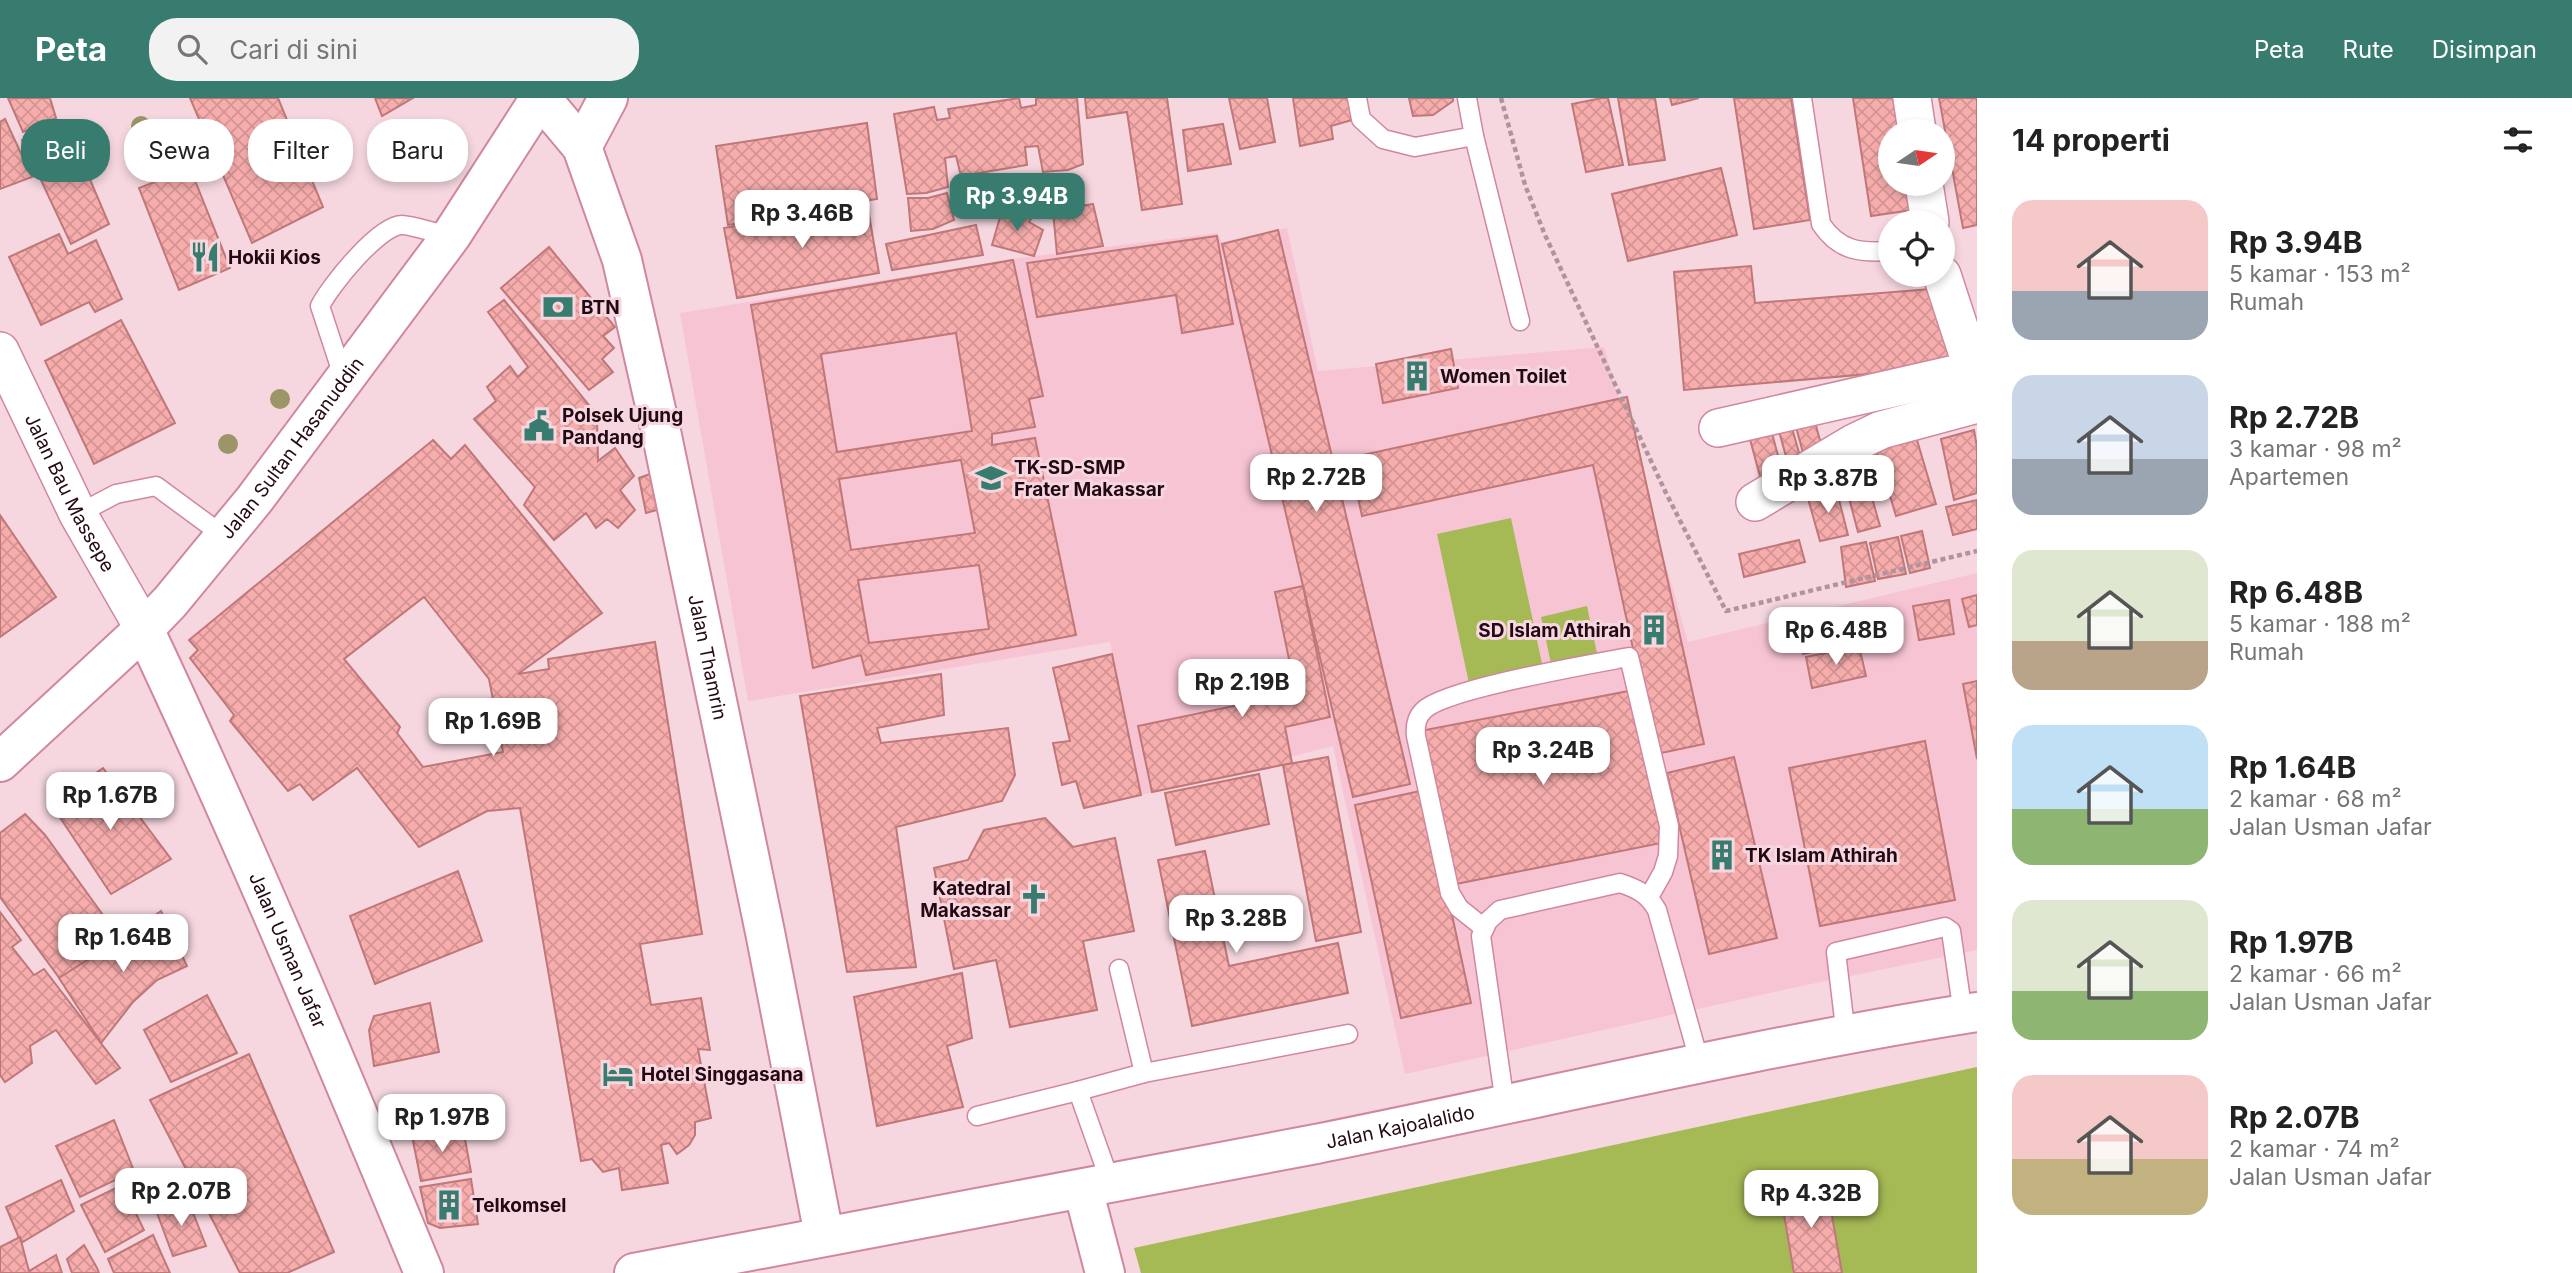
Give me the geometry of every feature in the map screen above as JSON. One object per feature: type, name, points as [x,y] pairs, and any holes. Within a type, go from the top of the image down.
[{"type":"street","name":"Jalan Thamrin","points":[[541,98],[582,147],[622,260],[663,436],[765,932],[824,1236]]},
{"type":"street","name":"Jalan Sultan Hasanuddin","points":[[0,762],[144,629],[170,602],[224,536],[451,236],[541,98]]},
{"type":"street","points":[[582,147],[608,98]]},
{"type":"street","points":[[1912,98],[1915,119]]},
{"type":"street","points":[[1946,287],[1976,390]]},
{"type":"street","name":"Jalan Bau Massepe","points":[[0,351],[78,514],[144,629]]},
{"type":"street","points":[[1718,428],[1976,390]]},
{"type":"street","points":[[1755,502],[1854,443],[1976,390]]},
{"type":"street","name":"Jalan Usman Jafar","points":[[144,629],[210,768],[279,926],[424,1273]]},
{"type":"street","name":"Jalan Kajoalalido","points":[[634,1273],[1097,1186],[1700,1064],[1970,1013]]},
{"type":"street","points":[[1097,1186],[1105,1273]]},
{"type":"lane","points":[[1357,98],[1361,119],[1383,139],[1415,147],[1474,136]]},
{"type":"lane","points":[[1467,98],[1520,321]]},
{"type":"lane","points":[[1802,98],[1821,224],[1830,237],[1847,249],[1858,252],[1878,251]]},
{"type":"lane","points":[[344,379],[320,306],[327,292],[386,231],[401,225],[451,236]]},
{"type":"lane","points":[[78,514],[116,494],[156,486],[224,536]]},
{"type":"lane","points":[[1484,928],[1459,908],[1450,893],[1416,736],[1415,727],[1421,712],[1441,700],[1471,690],[1629,657],[1669,826],[1668,856],[1663,873],[1649,897]]},
{"type":"lane","points":[[1505,1104],[1481,936],[1484,928],[1500,910],[1620,883],[1649,897],[1657,910],[1700,1064]]},
{"type":"lane","points":[[1846,1037],[1836,952],[1945,927],[1951,931],[1970,1013]]},
{"type":"lane","points":[[1119,969],[1144,1073]]},
{"type":"lane","points":[[977,1116],[1144,1073],[1348,1034]]},
{"type":"lane","points":[[1078,1091],[1097,1186]]},
{"type":"shaded area","points":[[1287,228],[1318,371],[1604,347],[1688,642],[1977,573],[1977,950],[1405,1074],[1333,746],[1141,795],[1110,642],[748,701],[680,313],[1020,258],[1217,233],[1222,242]]},
{"type":"green space","points":[[1511,518],[1544,673],[1470,688],[1437,534]]},
{"type":"green space","points":[[1587,606],[1598,658],[1552,668],[1541,617]]},
{"type":"green space","points":[[1977,1067],[1977,1273],[1141,1273],[1134,1248]]},
{"type":"building","points":[[8,98],[50,98],[56,118],[21,119],[21,127]]},
{"type":"building","points":[[190,98],[278,98],[287,119],[248,119],[248,182],[313,182],[323,207],[252,243],[226,182],[234,182],[234,119],[199,119]]},
{"type":"building","points":[[375,98],[413,98],[382,116]]},
{"type":"building","points":[[1019,98],[1021,108],[1036,105],[1036,98],[1077,98],[1083,164],[1068,170],[1043,172],[1038,146],[1025,147],[1027,165],[961,176],[956,156],[945,158],[948,187],[926,193],[907,194],[894,114],[934,107],[937,120],[950,118],[948,109]]},
{"type":"building","points":[[1085,98],[1167,98],[1182,204],[1142,210],[1127,112],[1087,118]]},
{"type":"building","points":[[1229,98],[1267,98],[1275,142],[1240,149]]},
{"type":"building","points":[[1293,98],[1349,98],[1352,120],[1331,126],[1333,139],[1300,146]]},
{"type":"building","points":[[1409,98],[1453,98],[1453,101],[1433,115],[1413,116]]},
{"type":"building","points":[[1608,98],[1623,165],[1586,172],[1572,104]]},
{"type":"building","points":[[1618,98],[1655,98],[1665,160],[1629,165]]},
{"type":"building","points":[[1670,98],[1699,98],[1672,105]]},
{"type":"building","points":[[1734,98],[1791,98],[1810,220],[1754,229]]},
{"type":"building","points":[[1853,98],[1909,98],[1912,119],[1878,119],[1878,196],[1924,196],[1926,208],[1878,210],[1878,215],[1871,216]]},
{"type":"building","points":[[1939,98],[1977,98],[1977,225],[1963,228],[1955,185],[1955,119],[1943,119]]},
{"type":"building","points":[[5,119],[21,153],[21,181],[0,189],[0,122]]},
{"type":"building","points":[[867,123],[877,199],[728,225],[716,146]]},
{"type":"building","points":[[1223,124],[1231,164],[1188,171],[1183,130]]},
{"type":"building","points":[[1721,168],[1737,235],[1628,261],[1612,194]]},
{"type":"building","points":[[42,182],[91,182],[109,224],[71,244]]},
{"type":"building","points":[[154,182],[196,182],[230,268],[179,290],[139,188]]},
{"type":"building","points":[[947,193],[954,220],[933,229],[911,231],[908,198],[928,198]]},
{"type":"building","points":[[867,203],[879,273],[737,298],[724,228]]},
{"type":"building","points":[[1093,204],[1103,246],[1057,254],[1053,211]]},
{"type":"building","points":[[1003,207],[1021,216],[1026,209],[1034,214],[1029,222],[1043,230],[1034,256],[992,245]]},
{"type":"building","points":[[976,225],[983,255],[892,270],[886,244]]},
{"type":"building","points":[[1278,230],[1410,784],[1353,797],[1222,244]]},
{"type":"building","points":[[59,234],[68,254],[96,240],[122,299],[95,312],[89,302],[41,325],[9,257]]},
{"type":"building","points":[[1217,236],[1233,324],[1182,333],[1176,295],[1037,317],[1027,263]]},
{"type":"building","name":"BTN","points":[[549,247],[615,327],[603,336],[614,348],[602,359],[613,372],[589,390],[501,288]]},
{"type":"building","points":[[1013,260],[1043,396],[1029,399],[1035,427],[992,434],[992,445],[1035,438],[1076,635],[866,675],[861,655],[813,668],[751,305]],"holes":[[[956,333],[972,431],[837,452],[821,354]],[[961,460],[975,533],[851,550],[839,479]],[[979,565],[989,629],[869,643],[858,580]]]},
{"type":"building","points":[[1751,266],[1755,303],[1943,288],[1950,367],[1684,390],[1674,272]]},
{"type":"building","name":"Polsek Ujung Pandang","points":[[504,300],[597,415],[598,461],[615,448],[634,476],[620,490],[635,510],[618,528],[607,519],[596,528],[586,513],[554,540],[524,505],[535,487],[474,419],[496,401],[487,387],[510,366],[518,377],[528,367],[488,312]]},
{"type":"building","points":[[121,320],[175,423],[94,464],[45,361]]},
{"type":"building","name":"Women Toilet","points":[[1451,349],[1458,388],[1383,403],[1376,364]]},
{"type":"building","name":"SD Islam Athirah","points":[[1627,397],[1704,744],[1656,754],[1593,465],[1362,516],[1349,458]]},
{"type":"building","points":[[1812,411],[1824,455],[1805,460],[1793,416]]},
{"type":"building","points":[[1790,421],[1803,467],[1790,471],[1777,424]]},
{"type":"building","points":[[1769,422],[1784,478],[1762,484],[1747,428]]},
{"type":"building","points":[[1914,430],[1936,504],[1896,516],[1874,442]]},
{"type":"building","points":[[1974,430],[1977,447],[1977,493],[1954,500],[1941,439]]},
{"type":"building","points":[[433,440],[451,459],[465,445],[602,613],[518,674],[549,669],[548,659],[655,642],[702,934],[640,944],[651,1005],[701,998],[710,1050],[698,1049],[711,1118],[695,1122],[695,1135],[689,1145],[677,1154],[669,1143],[661,1145],[668,1183],[622,1190],[619,1168],[603,1172],[592,1159],[581,1161],[520,808],[487,811],[419,847],[357,768],[313,800],[300,784],[288,791],[230,721],[234,715],[190,658],[198,650],[189,640]],"holes":[[[424,597],[489,679],[503,752],[423,767],[397,733],[400,727],[344,659]]]},
{"type":"building","points":[[1861,459],[1880,526],[1858,532],[1840,464]]},
{"type":"building","points":[[658,471],[664,508],[646,513],[639,478]]},
{"type":"building","points":[[1836,488],[1848,535],[1820,541],[1807,495]]},
{"type":"building","points":[[1977,500],[1977,529],[1953,535],[1946,507]]},
{"type":"building","points":[[0,515],[56,597],[0,637]]},
{"type":"building","points":[[1922,531],[1930,568],[1910,573],[1901,536]]},
{"type":"building","points":[[1898,537],[1906,574],[1878,579],[1870,543]]},
{"type":"building","points":[[1799,540],[1805,562],[1744,577],[1739,554]]},
{"type":"building","points":[[1866,542],[1875,581],[1846,587],[1841,547]]},
{"type":"building","points":[[1303,586],[1330,717],[1285,727],[1292,763],[1152,792],[1138,726],[1296,693],[1275,592]]},
{"type":"building","points":[[1977,595],[1977,625],[1969,627],[1962,599]]},
{"type":"building","points":[[1949,600],[1954,634],[1919,640],[1913,606]]},
{"type":"building","points":[[1859,611],[1865,640],[1803,654],[1796,625]]},
{"type":"building","points":[[1859,646],[1866,676],[1812,688],[1806,657]]},
{"type":"building","points":[[1112,654],[1141,795],[1084,808],[1076,781],[1062,785],[1053,743],[1070,741],[1053,668]]},
{"type":"building","points":[[941,674],[944,715],[877,728],[881,743],[1008,728],[1015,775],[1002,801],[896,827],[916,967],[847,972],[800,696]]},
{"type":"building","points":[[1977,681],[1977,759],[1963,684]]},
{"type":"building","points":[[1634,690],[1666,842],[1451,885],[1420,731]]},
{"type":"building","points":[[1925,741],[1955,900],[1820,926],[1789,768]]},
{"type":"building","points":[[1328,757],[1361,932],[1316,941],[1283,765]]},
{"type":"building","name":"TK Islam Athirah","points":[[1734,757],[1777,938],[1709,954],[1667,773]]},
{"type":"building","points":[[103,768],[171,859],[111,894],[51,804]]},
{"type":"building","points":[[1259,774],[1269,824],[1176,845],[1165,793]]},
{"type":"building","points":[[1425,790],[1471,1003],[1401,1018],[1355,805]]},
{"type":"building","points":[[25,814],[45,835],[132,955],[74,998],[0,897],[0,833]]},
{"type":"building","name":"Katedral Makassar","points":[[1045,818],[1073,847],[1115,838],[1134,931],[1083,941],[1097,1010],[1010,1027],[996,960],[954,969],[934,868],[968,860],[984,830]]},
{"type":"building","points":[[1205,851],[1229,966],[1338,943],[1348,993],[1192,1026],[1158,860]]},
{"type":"building","points":[[458,871],[482,941],[375,984],[350,916]]},
{"type":"building","points":[[161,911],[187,966],[157,980],[133,1002],[101,1043],[59,978]]},
{"type":"building","points":[[0,912],[21,940],[12,947],[34,975],[44,969],[120,1068],[96,1084],[56,1030],[30,1046],[32,1063],[5,1082],[0,1075]]},
{"type":"building","points":[[962,973],[972,1038],[947,1046],[963,1107],[877,1126],[854,997]]},
{"type":"building","points":[[207,995],[237,1053],[171,1082],[144,1030]]},
{"type":"building","points":[[430,1003],[439,1052],[374,1066],[369,1030],[374,1016]]},
{"type":"building","points":[[249,1054],[334,1252],[287,1273],[240,1273],[150,1100]]},
{"type":"building","points":[[452,1099],[459,1123],[399,1137],[391,1111]]},
{"type":"building","points":[[114,1120],[134,1171],[80,1197],[56,1146]]},
{"type":"building","points":[[463,1128],[471,1172],[421,1181],[412,1136]]},
{"type":"building","points":[[176,1175],[183,1193],[150,1207],[149,1189]]},
{"type":"building","name":"Telkomsel","points":[[471,1179],[478,1224],[440,1228],[428,1223],[420,1187]]},
{"type":"building","points":[[61,1180],[74,1211],[21,1243],[6,1207]]},
{"type":"building","points":[[1826,1182],[1842,1273],[1794,1273],[1780,1191]]},
{"type":"building","points":[[122,1185],[144,1230],[105,1252],[81,1205]]},
{"type":"building","points":[[187,1197],[206,1246],[173,1256],[157,1213]]},
{"type":"building","points":[[153,1235],[170,1273],[114,1273],[108,1259]]},
{"type":"building","points":[[20,1237],[29,1271],[56,1255],[62,1273],[0,1273],[0,1247]]},
{"type":"building","points":[[84,1245],[99,1273],[72,1273],[67,1259]]},
{"type":"place","name":"Hokii Kios","points":[[205,257]]},
{"type":"place","name":"BTN","points":[[558,307]]},
{"type":"place","name":"Women Toilet","points":[[1417,376]]},
{"type":"place","name":"Polsek Ujung Pandang","points":[[539,426]]},
{"type":"place","name":"TK-SD-SMP Frater Makassar","points":[[991,478]]},
{"type":"place","name":"SD Islam Athirah","points":[[1654,630]]},
{"type":"place","name":"TK Islam Athirah","points":[[1722,855]]},
{"type":"place","name":"Katedral Makassar","points":[[1034,899]]},
{"type":"place","name":"Hotel Singgasana","points":[[618,1074]]},
{"type":"place","name":"Telkomsel","points":[[449,1205]]}]
